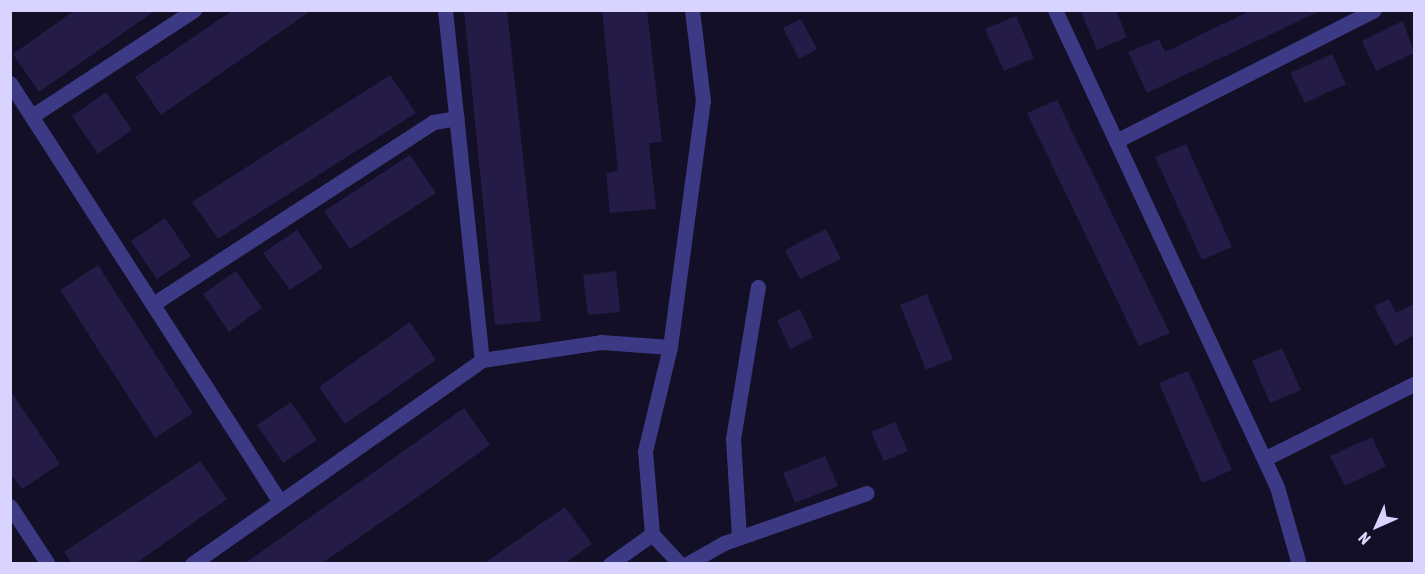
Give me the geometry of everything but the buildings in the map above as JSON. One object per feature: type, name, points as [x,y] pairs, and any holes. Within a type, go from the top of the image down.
[{"type":"street","points":[[32,116],[194,10]]},
{"type":"street","points":[[445,10],[482,360]]},
{"type":"street","points":[[680,564],[652,534],[645,451],[670,347],[703,101],[692,10]]},
{"type":"street","points":[[1055,10],[1264,459],[1299,564]]},
{"type":"street","points":[[1116,141],[1374,10]]},
{"type":"street","points":[[10,83],[280,502]]},
{"type":"street","points":[[153,304],[434,122],[457,118]]},
{"type":"street","points":[[739,537],[733,439],[758,287]]},
{"type":"street","points":[[192,564],[482,360],[601,342],[670,347]]},
{"type":"street","points":[[1264,459],[1414,384]]},
{"type":"street","points":[[687,564],[723,543],[867,493]]},
{"type":"street","points":[[10,506],[48,564]]},
{"type":"street","points":[[610,564],[652,534]]}]
